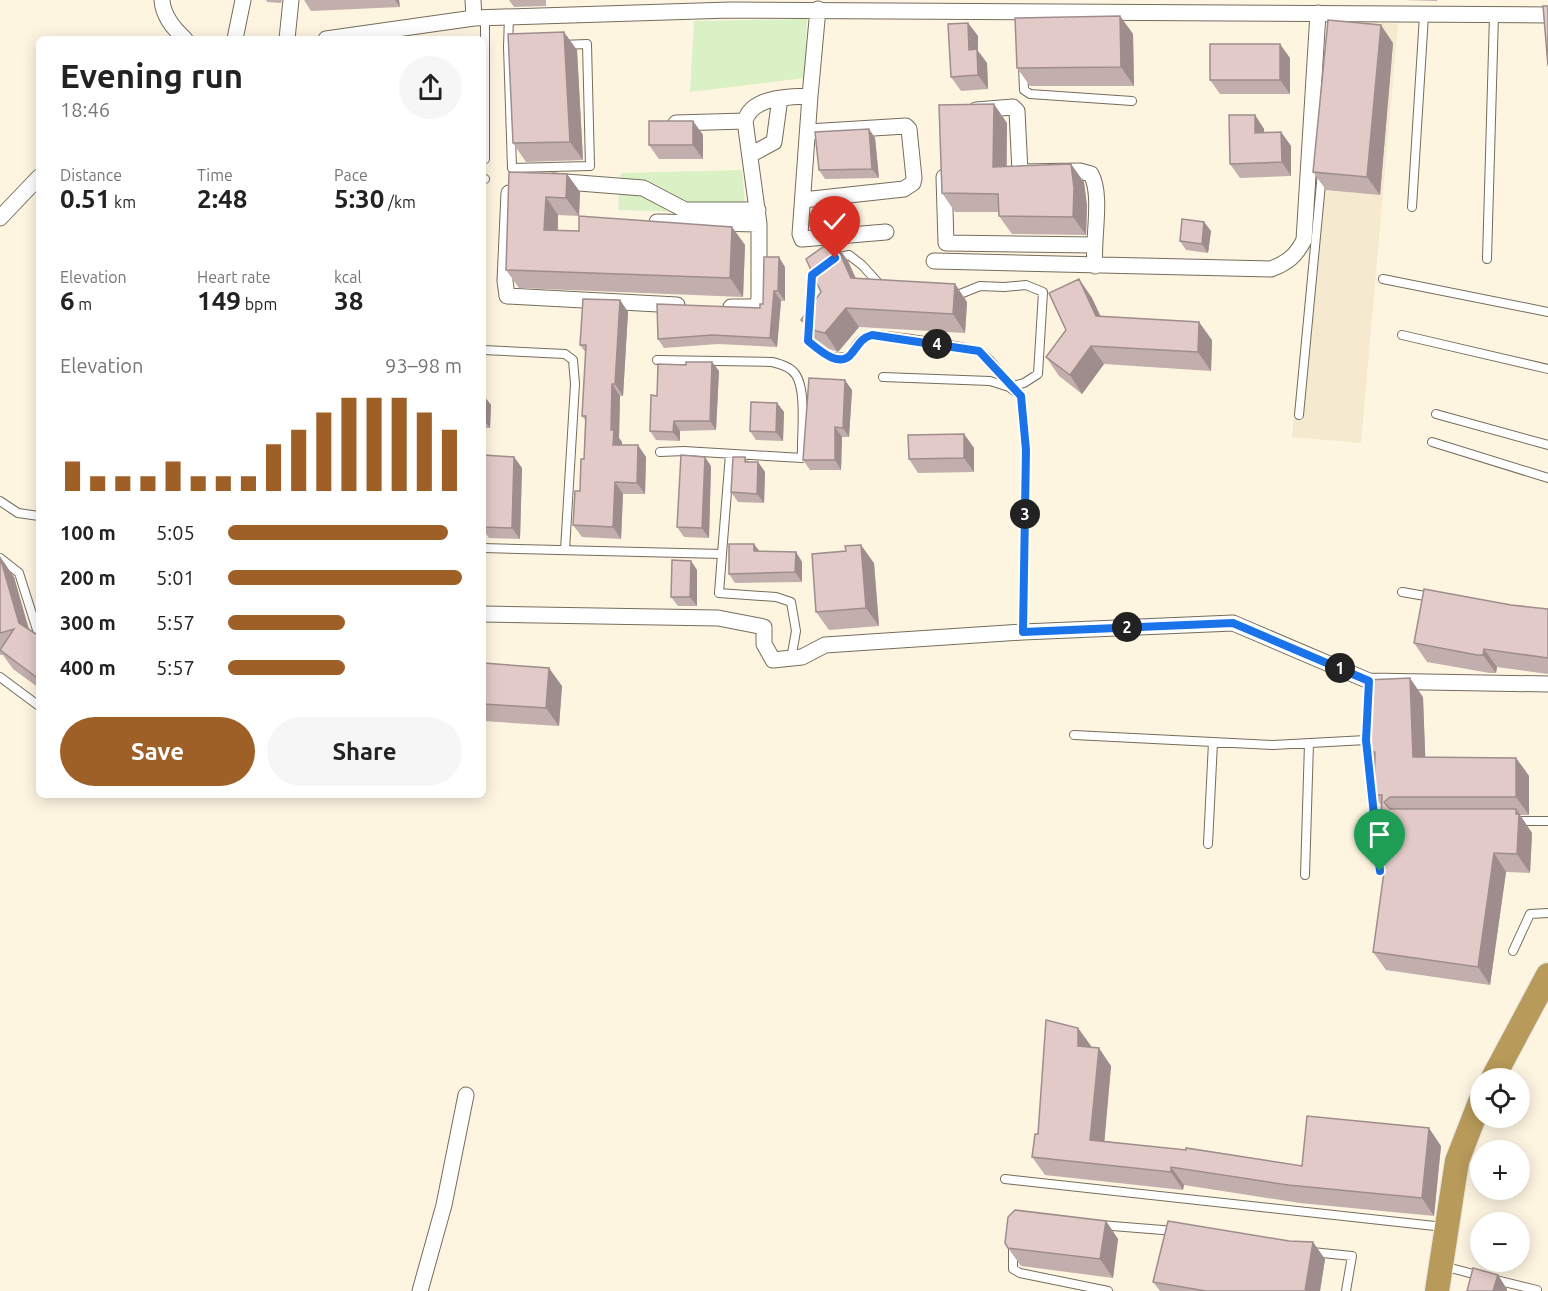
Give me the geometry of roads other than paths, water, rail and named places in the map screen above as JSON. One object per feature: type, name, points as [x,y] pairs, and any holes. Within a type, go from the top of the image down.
[{"type":"highway","points":[[1498,1068],[1548,975]]},
{"type":"highway","points":[[1437,1291],[1445,1227],[1457,1161],[1470,1128]]},
{"type":"street","points":[[162,0],[163,9],[174,29],[182,36]]},
{"type":"street","points":[[236,36],[243,0]]},
{"type":"street","points":[[286,36],[291,0]]},
{"type":"street","points":[[473,0],[480,18]]},
{"type":"street","points":[[348,36],[480,18],[818,9],[1021,16],[1318,13],[1336,19],[1424,15],[1548,15]]},
{"type":"street","points":[[818,9],[800,234],[805,241],[885,232]]},
{"type":"street","points":[[934,261],[1271,269],[1286,263],[1297,253],[1304,240],[1318,13]]},
{"type":"street","points":[[714,307],[749,308],[758,304],[759,217],[745,121],[751,108],[780,98],[810,96]]},
{"type":"street","points":[[750,155],[774,142],[780,98]]},
{"type":"street","points":[[959,111],[1013,107],[1017,111],[1020,172],[1080,171],[1091,174],[1095,181],[1096,198],[1095,266]]},
{"type":"street","points":[[672,123],[745,121]]},
{"type":"street","points":[[803,200],[904,189],[913,183],[914,178],[909,129],[906,126],[808,132]]},
{"type":"street","points":[[944,166],[946,243],[1094,245]]},
{"type":"street","points":[[0,218],[36,180]]},
{"type":"street","points":[[691,306],[507,296],[505,282],[509,183],[518,181],[597,183],[643,188],[685,210],[759,217]]},
{"type":"street","points":[[636,222],[759,217]]},
{"type":"street","points":[[486,614],[718,618],[747,621],[764,627],[764,644],[773,660],[802,657],[825,645],[1023,632],[1233,623],[1369,681],[1548,684]]},
{"type":"street","points":[[420,1291],[444,1205],[466,1095]]},
{"type":"lane","points":[[1412,207],[1424,15]]},
{"type":"lane","points":[[1487,259],[1494,15]]},
{"type":"lane","points":[[508,47],[587,44],[590,166],[512,168],[508,47],[509,17]]},
{"type":"lane","points":[[480,18],[481,36]]},
{"type":"lane","points":[[1022,58],[1024,90],[1030,94],[1132,101]]},
{"type":"lane","points":[[1299,416],[1323,167]]},
{"type":"lane","points":[[883,377],[990,381],[1009,387],[1024,383],[1038,374],[1043,292],[1026,285],[980,286],[960,294],[881,286],[849,255],[835,258],[812,275],[808,341],[826,357],[841,359],[851,356],[856,346],[866,336],[885,335],[979,351],[993,364],[1009,387],[1021,396],[1026,450],[1023,632]]},
{"type":"lane","points":[[1383,279],[1548,312]]},
{"type":"lane","points":[[1402,335],[1548,369]]},
{"type":"lane","points":[[486,350],[565,354],[573,360],[575,384],[565,550]]},
{"type":"lane","points":[[657,360],[772,362],[785,366],[796,374],[801,391],[802,458],[660,452]]},
{"type":"lane","points":[[1436,414],[1548,445]]},
{"type":"lane","points":[[1432,442],[1548,478]]},
{"type":"lane","points":[[730,454],[719,593],[788,599],[791,602],[796,632],[791,659]]},
{"type":"lane","points":[[0,501],[27,516],[36,516]]},
{"type":"lane","points":[[486,548],[722,554]]},
{"type":"lane","points":[[0,558],[19,573],[36,627]]},
{"type":"lane","points":[[1402,592],[1436,598]]},
{"type":"lane","points":[[0,677],[36,704]]},
{"type":"lane","points":[[1369,681],[1366,740],[1380,871]]},
{"type":"lane","points":[[1074,735],[1273,745],[1366,740]]},
{"type":"lane","points":[[1208,844],[1213,742]]},
{"type":"lane","points":[[1305,875],[1309,743]]},
{"type":"lane","points":[[1503,821],[1548,821]]},
{"type":"lane","points":[[1513,951],[1530,914],[1548,913]]},
{"type":"lane","points":[[1005,1179],[1445,1227]]},
{"type":"lane","points":[[1086,1224],[1186,1233]]},
{"type":"lane","points":[[1173,1241],[1175,1231]]},
{"type":"lane","points":[[1013,1240],[1011,1261],[1013,1269],[1020,1273],[1108,1291]]},
{"type":"lane","points":[[1297,1250],[1352,1256],[1346,1291]]},
{"type":"lane","points":[[1442,1265],[1537,1290]]}]
